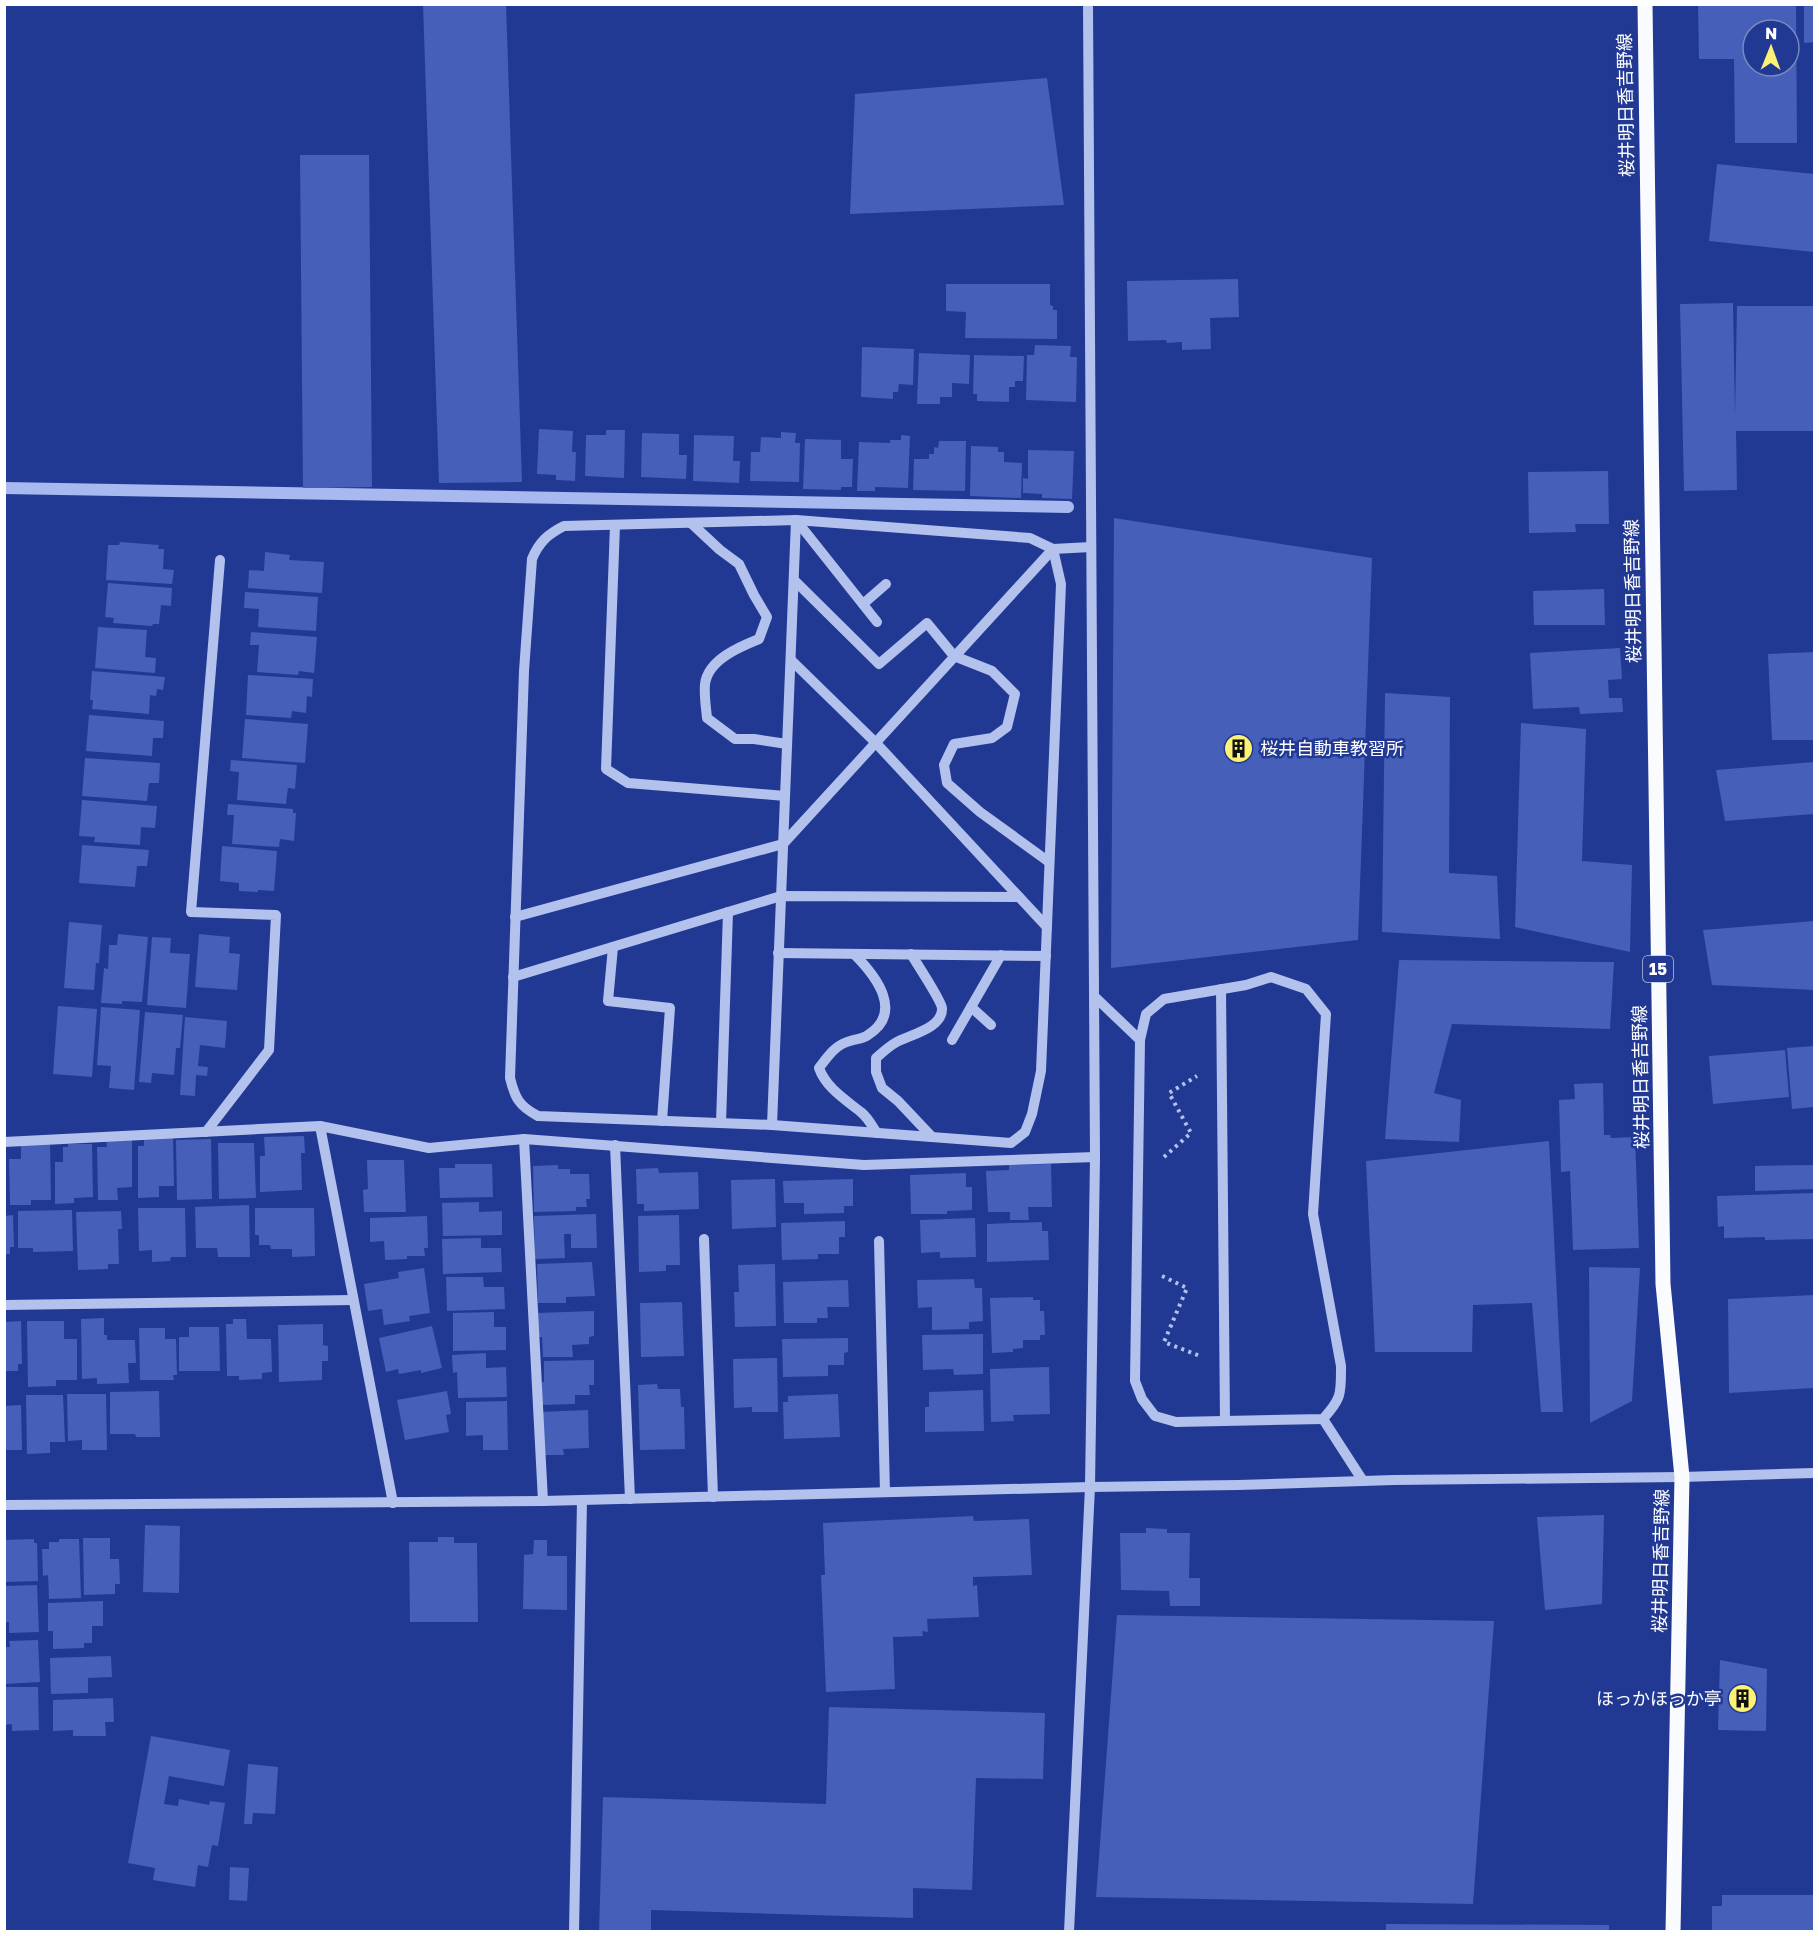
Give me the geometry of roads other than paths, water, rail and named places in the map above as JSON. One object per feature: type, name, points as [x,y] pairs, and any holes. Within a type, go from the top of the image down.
[{"type":"main road","name":"桜井明日香吉野線","points":[[1644,4],[1663,1284],[1682,1477],[1673,1932]]},
{"type":"street","points":[[1069,1932],[1090,1486],[1095,1157],[1088,4]]},
{"type":"street","points":[[1053,549],[1061,584],[1041,1071],[1032,1114],[1025,1132],[1011,1143],[772,1125],[538,1116],[525,1109],[514,1095],[510,1078],[524,671],[532,559],[537,546],[549,533],[564,526],[796,520],[1030,538],[1053,549],[1091,547]]},
{"type":"street","points":[[772,1125],[796,520]]},
{"type":"street","points":[[796,520],[877,622]]},
{"type":"street","points":[[691,523],[739,564],[767,617],[759,639],[738,648],[714,667],[705,681],[707,718],[735,739],[754,739],[787,744]]},
{"type":"street","points":[[615,525],[606,769],[628,783],[785,796]]},
{"type":"street","points":[[516,917],[783,844],[1053,549]]},
{"type":"street","points":[[206,1132],[269,1050],[276,915],[191,912],[219,560]]},
{"type":"street","points":[[794,580],[879,664],[927,623],[954,656],[992,671],[1015,694],[1007,727],[992,738],[954,744],[944,765],[946,783],[980,812],[1049,862]]},
{"type":"street","points":[[862,604],[886,584]]},
{"type":"street","points":[[791,660],[875,742],[1047,927]]},
{"type":"street","points":[[513,977],[781,896],[1019,897]]},
{"type":"street","points":[[721,1123],[728,912]]},
{"type":"street","points":[[614,947],[608,1001],[670,1008],[662,1121]]},
{"type":"street","points":[[778,953],[1046,956]]},
{"type":"street","points":[[854,954],[869,968],[880,984],[884,1015],[880,1025],[866,1037],[838,1045],[819,1068],[823,1079],[852,1106],[865,1114],[877,1133]]},
{"type":"street","points":[[911,954],[938,997],[942,1008],[940,1017],[921,1033],[902,1039],[876,1058],[876,1072],[882,1088],[898,1101],[932,1137]]},
{"type":"street","points":[[952,1040],[1000,955]]},
{"type":"street","points":[[1271,978],[1306,989],[1326,1014],[1313,1214],[1341,1366],[1341,1390],[1338,1403],[1323,1419],[1176,1422],[1155,1416],[1142,1399],[1135,1381],[1140,1040],[1146,1014],[1164,999],[1221,989],[1271,978]]},
{"type":"street","points":[[1221,989],[1225,1421]]},
{"type":"street","points":[[1094,996],[1140,1040]]},
{"type":"street","points":[[971,1007],[991,1025]]},
{"type":"street","points":[[4,1142],[320,1126],[429,1148],[524,1138],[864,1164],[1095,1157]]},
{"type":"street","points":[[320,1126],[393,1503]]},
{"type":"street","points":[[524,1138],[543,1501]]},
{"type":"street","points":[[615,1145],[630,1499]]},
{"type":"street","points":[[704,1239],[713,1497]]},
{"type":"street","points":[[879,1240],[885,1492]]},
{"type":"street","points":[[4,1305],[353,1300]]},
{"type":"street","points":[[1323,1419],[1363,1481]]},
{"type":"street","points":[[4,1505],[543,1501],[1090,1486],[1815,1473]]},
{"type":"street","points":[[574,1932],[582,1500]]},
{"type":"waterway","points":[[4,488],[1068,507]]},
{"type":"place","name":"桜井自動車教習所","points":[[1239,749]]},
{"type":"place","name":"ほっかほっか亭","points":[[1743,1699]]}]
